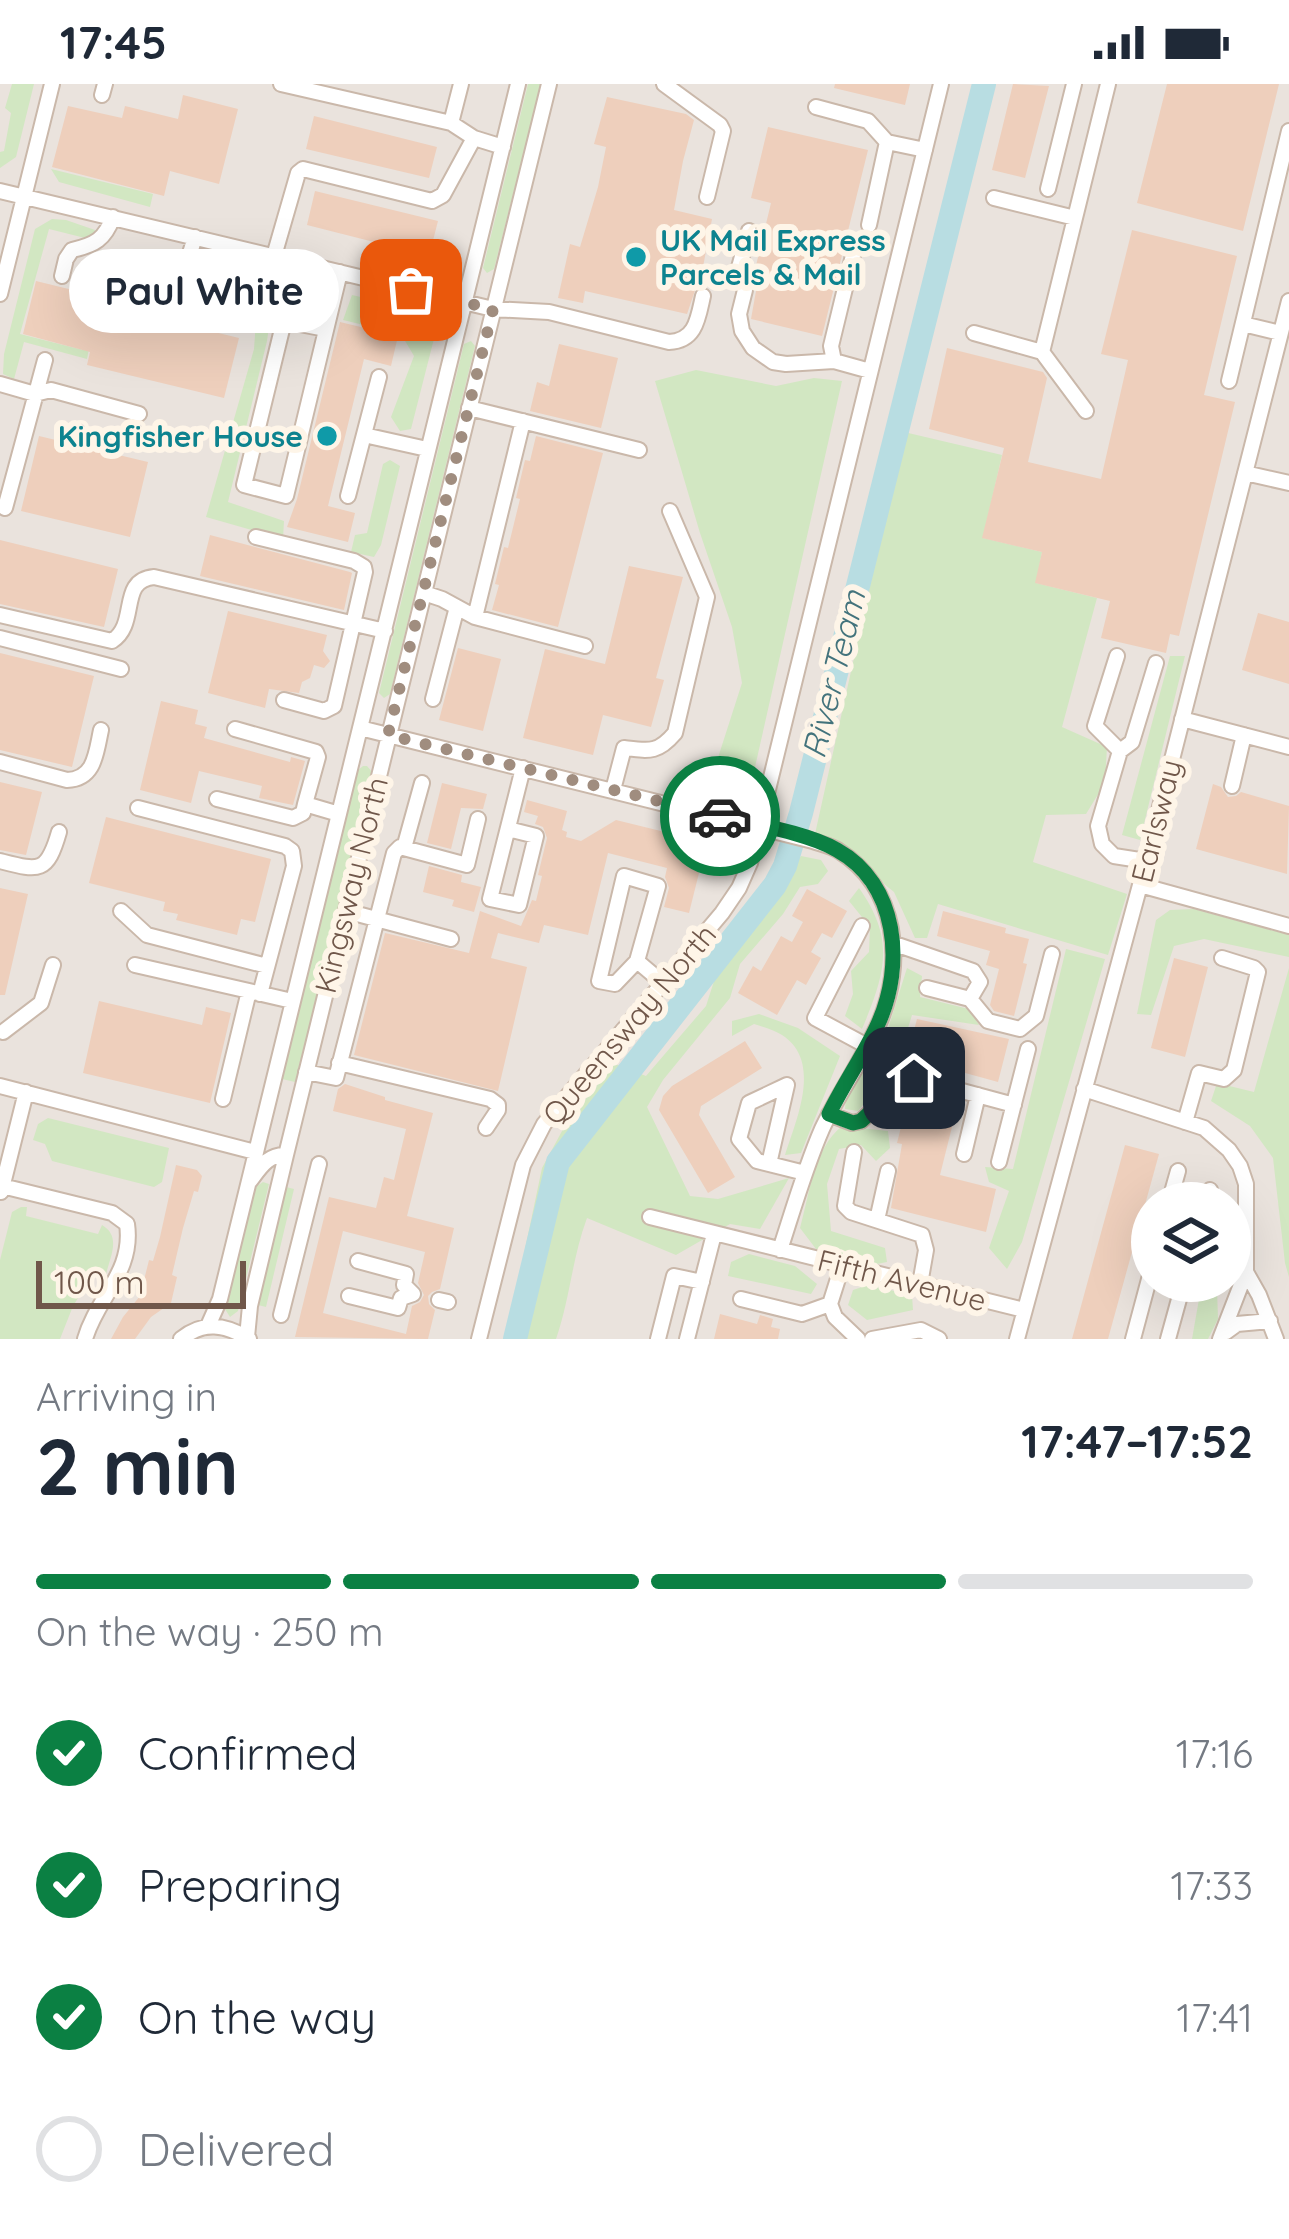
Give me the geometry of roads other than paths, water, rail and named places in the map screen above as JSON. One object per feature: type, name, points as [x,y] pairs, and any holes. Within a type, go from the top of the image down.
[{"type":"street","points":[[0,294],[52,84]]},
{"type":"street","points":[[280,84],[451,123],[474,138],[503,147]]},
{"type":"street","points":[[451,123],[461,84]]},
{"type":"street","name":"Kingsway North","points":[[208,1326],[220,1299],[518,84]]},
{"type":"street","name":"Kingsway North","points":[[248,1338],[250,1306],[286,1155],[549,84]]},
{"type":"street","points":[[664,84],[723,131],[707,197]]},
{"type":"street","name":"Queensway North","points":[[479,1339],[523,1165],[534,1139],[739,888],[760,826],[941,84]]},
{"type":"street","points":[[1048,189],[1074,84]]},
{"type":"street","points":[[1042,352],[1107,86],[1090,84]]},
{"type":"street","points":[[816,106],[868,121],[887,142],[925,150]]},
{"type":"street","points":[[1229,381],[1289,131]]},
{"type":"street","points":[[274,256],[298,173],[304,169],[432,200],[443,195],[474,138]]},
{"type":"street","points":[[869,225],[887,142]]},
{"type":"street","points":[[0,191],[493,309],[549,312],[669,342],[689,337],[703,296]]},
{"type":"street","points":[[994,198],[1075,218]]},
{"type":"street","points":[[62,276],[72,250],[93,246],[107,234],[113,217]]},
{"type":"street","points":[[749,231],[738,271],[745,290],[742,331],[752,349],[772,362],[833,361],[870,371]]},
{"type":"street","points":[[178,292],[195,237]]},
{"type":"street","points":[[833,361],[831,346],[856,243]]},
{"type":"street","points":[[326,329],[284,321],[244,485],[286,496],[340,272]]},
{"type":"street","points":[[121,277],[246,310]]},
{"type":"street","name":"Earlsway","points":[[1017,1339],[1289,302]]},
{"type":"street","points":[[1243,324],[1280,333]]},
{"type":"street","points":[[974,333],[1042,352],[1086,411]]},
{"type":"street","points":[[5,508],[45,360]]},
{"type":"street","points":[[348,496],[379,377]]},
{"type":"street","points":[[0,384],[35,394],[51,390],[139,414]]},
{"type":"street","points":[[470,408],[639,450]]},
{"type":"street","points":[[475,617],[523,421]]},
{"type":"street","points":[[364,434],[427,449]]},
{"type":"street","points":[[1244,472],[1289,483]]},
{"type":"street","points":[[613,790],[624,748],[648,751],[664,746],[675,733],[707,597],[670,511]]},
{"type":"street","points":[[256,537],[364,567],[334,706],[324,711],[284,700]]},
{"type":"street","points":[[0,615],[112,641],[126,628],[138,581],[154,577],[385,631]]},
{"type":"street","points":[[424,593],[475,617],[585,646]]},
{"type":"street","points":[[433,699],[457,607]]},
{"type":"street","points":[[0,638],[121,669]]},
{"type":"street","points":[[1117,656],[1095,726],[1120,751]]},
{"type":"street","points":[[1146,861],[1114,856],[1102,844],[1098,826],[1120,751],[1132,742],[1156,663]]},
{"type":"street","points":[[1182,719],[1289,747]]},
{"type":"street","name":"Fifth Avenue","points":[[360,728],[813,841],[838,850],[867,876],[886,907],[895,944],[886,1001],[829,1114],[780,1250]]},
{"type":"street","points":[[217,799],[293,818],[303,813],[316,752],[235,729]]},
{"type":"street","points":[[0,762],[76,780],[91,769],[101,730]]},
{"type":"street","points":[[1232,786],[1244,735]]},
{"type":"street","points":[[508,829],[536,836],[519,905],[490,898],[523,768]]},
{"type":"street","points":[[404,848],[422,783]]},
{"type":"street","points":[[305,805],[339,814]]},
{"type":"street","points":[[138,808],[292,851],[294,866],[267,966],[254,993],[223,1099]]},
{"type":"street","points":[[306,1072],[336,1078],[394,853],[400,847],[467,865],[478,819]]},
{"type":"street","points":[[0,861],[42,866],[51,859],[59,832]]},
{"type":"street","points":[[624,876],[658,886],[638,961],[616,984],[599,981],[624,876]]},
{"type":"street","points":[[1140,884],[1289,926]]},
{"type":"street","points":[[121,911],[147,935],[267,966]]},
{"type":"street","points":[[346,911],[451,939]]},
{"type":"street","points":[[862,926],[814,1018],[866,1046]]},
{"type":"street","points":[[895,944],[973,971],[980,982],[970,999]]},
{"type":"street","points":[[927,988],[970,999],[988,1021],[1020,1029],[1036,1016],[1052,954]]},
{"type":"street","points":[[1185,1122],[1199,1073],[1224,1078],[1234,1070],[1258,973],[1222,958]]},
{"type":"street","points":[[638,961],[663,983]]},
{"type":"street","points":[[1,1037],[41,1003],[53,964]]},
{"type":"street","points":[[135,965],[292,1001]]},
{"type":"street","points":[[999,1162],[1028,1049]]},
{"type":"street","points":[[339,1063],[490,1100],[498,1110],[486,1128]]},
{"type":"street","points":[[829,1114],[853,1123],[861,1121],[905,1080],[914,1078],[1014,1105]]},
{"type":"street","points":[[769,1164],[787,1085],[749,1103],[739,1139],[757,1161],[805,1174]]},
{"type":"street","points":[[0,1086],[255,1152]]},
{"type":"street","points":[[1084,1089],[1204,1128],[1240,1166],[1245,1182]]},
{"type":"street","points":[[26,1093],[1,1191],[112,1213],[127,1224],[128,1244],[118,1277],[95,1312],[85,1339]]},
{"type":"street","points":[[964,1154],[978,1095]]},
{"type":"street","points":[[854,1152],[844,1206],[922,1235],[926,1250],[920,1284]]},
{"type":"street","points":[[247,1185],[266,1161],[286,1155]]},
{"type":"street","points":[[281,1316],[319,1164]]},
{"type":"street","points":[[877,1220],[888,1171]]},
{"type":"street","points":[[1175,1182],[1178,1171]]},
{"type":"street","name":"Fifth Avenue","points":[[650,1217],[1024,1310]]},
{"type":"street","points":[[687,1339],[714,1234]]},
{"type":"street","points":[[349,1296],[398,1308],[401,1298],[413,1294],[404,1285],[406,1274],[358,1261]]},
{"type":"street","points":[[842,1266],[830,1304],[835,1317],[858,1339]]},
{"type":"street","points":[[658,1339],[674,1276],[702,1282]]},
{"type":"street","points":[[1251,1282],[1276,1339]]},
{"type":"street","points":[[740,1299],[802,1314],[830,1304]]},
{"type":"street","points":[[1132,1339],[1142,1302]]},
{"type":"street","points":[[1168,1339],[1178,1302]]},
{"type":"street","points":[[1221,1337],[1234,1302]]},
{"type":"street","points":[[1221,1337],[1237,1324],[1270,1322]]},
{"type":"street","points":[[181,1339],[208,1326],[228,1328],[248,1338]]},
{"type":"street","points":[[872,1339],[921,1330],[939,1339]]},
{"type":"waterway","name":"River Team","points":[[515,1339],[558,1162],[775,885],[785,866],[984,84]]},
{"type":"place","name":"UK Mail Express Parcels & Mail","points":[[636,257]]},
{"type":"place","name":"Paul White","points":[[411,290]]},
{"type":"place","name":"Kingfisher House","points":[[327,436]]}]
